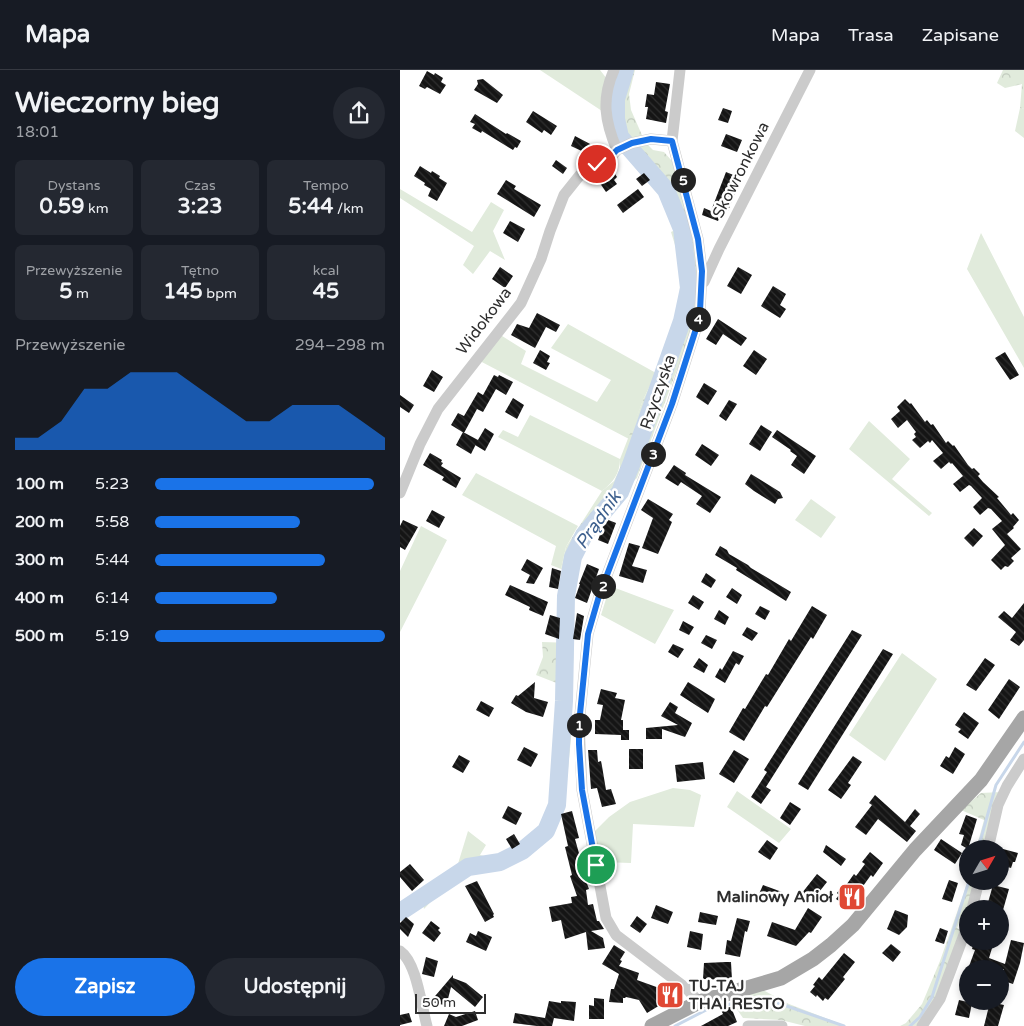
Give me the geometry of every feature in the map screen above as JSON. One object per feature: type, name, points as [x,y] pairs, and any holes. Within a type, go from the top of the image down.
[{"type":"main road","points":[[652,1026],[699,1002],[781,978],[798,969],[831,945],[853,924],[915,850],[981,780],[1024,718]]},
{"type":"street","points":[[614,70],[607,86],[605,110],[610,134],[623,147]]},
{"type":"street","name":"Rzyczyska","points":[[680,70],[672,141],[698,239],[702,271],[700,311],[672,404],[599,596],[588,634],[579,724],[582,790],[606,918],[616,936],[687,989],[699,1002]]},
{"type":"street","name":"Skowronkowa","points":[[702,286],[810,70]]},
{"type":"street","name":"Widokowa","points":[[400,493],[420,444],[438,409],[520,303],[541,259],[564,195],[580,175],[623,147],[651,139],[672,141]]},
{"type":"street","points":[[990,840],[998,805],[1007,786],[1024,759]]},
{"type":"street","points":[[922,1026],[940,999],[959,948]]},
{"type":"street","points":[[400,951],[412,966],[426,1026]]},
{"type":"street","points":[[748,1026],[782,1026]]},
{"type":"green space","points":[[540,70],[600,70],[607,79],[602,111]]},
{"type":"green space","points":[[620,70],[635,70],[629,94],[631,110],[645,142],[653,150],[664,152],[672,161],[694,238],[698,284],[696,318],[637,478],[606,510],[580,547],[572,574],[576,578],[569,600],[561,596],[566,571],[561,569],[566,547],[602,491],[614,481],[620,468],[620,459],[643,400],[656,373],[679,304],[679,258],[671,232],[675,230],[672,215],[621,122],[616,104],[615,87]]},
{"type":"green space","points":[[1003,70],[1024,70],[1024,109],[1020,108],[1022,84],[1005,88],[997,83]]},
{"type":"green space","points":[[1020,108],[1024,109],[1024,138],[1015,131]]},
{"type":"green space","points":[[400,189],[472,232],[491,202],[504,210],[493,231],[505,260],[490,251],[473,274],[463,265],[474,246],[400,198]]},
{"type":"green space","points":[[981,233],[1024,317],[1024,368],[967,269]]},
{"type":"green space","points":[[568,324],[656,373],[643,400],[629,439],[478,360],[499,334],[526,351],[521,364],[597,402],[611,380],[551,348]]},
{"type":"green space","points":[[530,415],[620,459],[619,469],[613,481],[602,491],[498,437],[503,430],[518,437]]},
{"type":"green space","points":[[869,421],[910,459],[892,479],[932,513],[929,516],[849,449]]},
{"type":"green space","points":[[476,473],[578,526],[566,547],[561,569],[551,565],[556,546],[462,495]]},
{"type":"green space","points":[[811,499],[836,517],[821,538],[795,520]]},
{"type":"green space","points":[[421,526],[447,540],[400,632],[400,571]]},
{"type":"green space","points":[[610,586],[674,610],[655,644],[601,615]]},
{"type":"green space","points":[[564,609],[572,613],[571,643],[561,642]]},
{"type":"green space","points":[[542,642],[574,643],[572,687],[536,675],[543,657]]},
{"type":"green space","points":[[902,653],[937,679],[885,761],[849,735]]},
{"type":"green space","points":[[558,692],[572,694],[566,716],[573,718],[564,810],[559,811],[540,841],[527,853],[502,866],[476,874],[474,870],[439,893],[424,909],[421,893],[457,867],[468,831],[486,845],[480,855],[492,858],[505,857],[531,841],[540,832],[551,803],[554,785]]},
{"type":"green space","points":[[673,788],[690,790],[701,795],[694,827],[633,824],[631,863],[600,862],[594,832],[609,817],[630,802]]},
{"type":"green space","points":[[737,791],[791,829],[779,843],[727,807]]},
{"type":"green space","points":[[1001,792],[988,840],[978,840],[984,820],[961,810],[981,793]]},
{"type":"green space","points":[[965,890],[973,890],[970,900],[961,900]]},
{"type":"green space","points":[[416,896],[418,905],[400,916],[400,907]]},
{"type":"green space","points":[[959,907],[957,928],[959,933],[937,998],[917,1026],[900,1026],[906,1023],[922,1004],[940,961]]},
{"type":"green space","points":[[763,990],[789,1004],[846,1026],[805,1026],[781,1020],[743,1018],[734,1005],[734,997]]},
{"type":"building","points":[[427,71],[443,78],[441,82],[446,85],[440,94],[427,87],[425,89],[419,86]]},
{"type":"building","points":[[483,79],[503,95],[497,103],[474,90],[478,84],[477,80]]},
{"type":"building","points":[[656,82],[670,84],[665,111],[668,112],[666,123],[646,119],[648,107],[645,107],[647,94],[654,95]]},
{"type":"building","points":[[723,108],[732,111],[728,123],[718,120]]},
{"type":"building","points":[[533,111],[557,126],[551,135],[544,130],[542,133],[526,122]]},
{"type":"building","points":[[475,114],[506,134],[521,141],[517,148],[515,147],[513,150],[482,131],[481,133],[472,128],[475,124],[470,122]]},
{"type":"building","points":[[726,134],[742,140],[737,152],[721,146]]},
{"type":"building","points":[[575,136],[592,145],[588,154],[571,146]]},
{"type":"building","points":[[556,160],[567,168],[563,174],[552,166]]},
{"type":"building","points":[[420,166],[440,176],[439,178],[447,183],[437,201],[428,196],[431,189],[414,176]]},
{"type":"building","points":[[606,168],[609,173],[613,171],[617,177],[614,180],[617,184],[606,192],[595,176]]},
{"type":"building","points":[[726,172],[741,178],[728,211],[723,209],[718,221],[702,215],[704,208],[711,211]]},
{"type":"building","points":[[644,173],[650,180],[642,186],[636,179]]},
{"type":"building","points":[[506,180],[516,186],[514,189],[541,205],[534,217],[497,194]]},
{"type":"building","points":[[638,189],[644,197],[623,213],[617,205]]},
{"type":"building","points":[[510,221],[525,229],[518,242],[503,233]]},
{"type":"building","points":[[500,267],[513,276],[505,288],[492,279]]},
{"type":"building","points":[[738,267],[752,275],[741,294],[727,286]]},
{"type":"building","points":[[773,286],[786,294],[780,305],[786,309],[780,318],[761,306]]},
{"type":"building","points":[[537,313],[560,325],[556,332],[546,327],[535,348],[511,335],[517,324],[529,328]]},
{"type":"building","points":[[718,319],[747,338],[741,346],[723,334],[716,345],[706,339]]},
{"type":"building","points":[[540,350],[550,356],[547,362],[550,363],[546,370],[533,363]]},
{"type":"building","points":[[754,350],[767,359],[756,375],[743,366]]},
{"type":"building","points":[[1005,352],[1019,375],[1010,380],[995,358]]},
{"type":"building","points":[[432,370],[443,377],[434,392],[423,386]]},
{"type":"building","points":[[494,375],[498,377],[499,375],[513,382],[506,395],[496,389],[483,412],[477,409],[464,433],[451,425],[458,413],[464,416],[478,392],[483,395]]},
{"type":"building","points":[[704,383],[717,391],[708,405],[696,397]]},
{"type":"building","points":[[400,395],[414,405],[409,413],[400,407]]},
{"type":"building","points":[[513,398],[524,405],[517,419],[505,412]]},
{"type":"building","points":[[905,399],[911,403],[925,422],[927,420],[931,425],[933,424],[946,443],[948,441],[954,445],[968,465],[980,474],[978,476],[999,497],[997,498],[1011,515],[1013,513],[1019,520],[1007,534],[1021,549],[1011,558],[1014,561],[1008,567],[1005,566],[1001,570],[991,560],[1005,545],[992,529],[1002,521],[988,508],[980,515],[973,507],[982,498],[971,486],[969,485],[960,492],[953,484],[963,476],[952,463],[949,462],[941,469],[933,461],[943,453],[932,440],[920,448],[912,440],[916,437],[914,434],[916,432],[907,420],[898,428],[891,419],[900,411],[897,407]]},
{"type":"building","points":[[729,400],[737,404],[726,421],[719,416]]},
{"type":"building","points":[[761,425],[772,432],[760,451],[749,444]]},
{"type":"building","points":[[485,428],[494,434],[485,451],[475,445]]},
{"type":"building","points":[[777,430],[816,456],[804,474],[791,465],[797,456],[772,437]]},
{"type":"building","points":[[463,432],[478,440],[471,454],[456,445]]},
{"type":"building","points":[[702,444],[719,455],[711,466],[695,455]]},
{"type":"building","points":[[430,453],[442,460],[441,466],[461,478],[456,488],[442,480],[444,477],[423,465]]},
{"type":"building","points":[[674,465],[686,473],[685,475],[721,497],[710,513],[696,504],[702,496],[681,482],[678,486],[665,478]]},
{"type":"building","points":[[751,474],[780,492],[783,498],[778,499],[775,504],[754,491],[745,484]]},
{"type":"building","points":[[648,499],[673,514],[669,520],[672,522],[658,554],[642,548],[653,518],[641,510]]},
{"type":"building","points":[[432,510],[445,517],[439,528],[426,521]]},
{"type":"building","points":[[606,519],[616,523],[608,544],[598,540]]},
{"type":"building","points":[[403,520],[418,527],[405,550],[400,547],[400,526]]},
{"type":"building","points":[[974,528],[983,536],[973,547],[964,538]]},
{"type":"building","points":[[629,543],[640,546],[632,566],[647,570],[643,583],[619,576]]},
{"type":"building","points":[[720,546],[727,550],[729,554],[791,592],[786,601],[715,555]]},
{"type":"building","points":[[527,559],[543,568],[534,584],[526,583],[530,575],[521,570]]},
{"type":"building","points":[[587,564],[599,569],[587,603],[575,598]]},
{"type":"building","points":[[552,568],[561,571],[558,589],[549,587]]},
{"type":"building","points":[[706,573],[716,580],[711,588],[701,582]]},
{"type":"building","points":[[510,585],[548,602],[543,616],[529,610],[530,607],[505,595]]},
{"type":"building","points":[[732,588],[742,595],[737,604],[726,597]]},
{"type":"building","points":[[693,595],[704,602],[699,610],[688,603]]},
{"type":"building","points":[[1024,603],[1024,640],[1019,646],[1010,640],[1016,632],[998,617],[1004,611],[1012,618]]},
{"type":"building","points":[[760,606],[770,611],[765,620],[755,614]]},
{"type":"building","points":[[812,606],[827,615],[767,707],[765,706],[744,741],[729,732],[766,674],[768,675],[789,639],[791,641]]},
{"type":"building","points":[[719,610],[729,617],[725,625],[714,619]]},
{"type":"building","points":[[577,613],[584,616],[580,640],[573,639]]},
{"type":"building","points":[[550,615],[560,618],[559,639],[545,634]]},
{"type":"building","points":[[683,621],[694,627],[689,635],[679,630]]},
{"type":"building","points":[[747,627],[758,633],[752,641],[742,635]]},
{"type":"building","points":[[852,630],[862,635],[766,787],[771,790],[761,804],[751,797],[767,772],[764,770]]},
{"type":"building","points":[[706,635],[717,640],[712,649],[701,643]]},
{"type":"building","points":[[673,644],[684,649],[678,658],[668,652]]},
{"type":"building","points":[[883,649],[893,654],[808,790],[798,784]]},
{"type":"building","points":[[733,651],[744,656],[739,665],[736,663],[725,683],[715,677],[720,668],[722,670]]},
{"type":"building","points":[[699,658],[708,665],[704,673],[693,667]]},
{"type":"building","points":[[985,658],[995,665],[976,691],[966,685]]},
{"type":"building","points":[[1009,679],[1020,687],[999,719],[988,710]]},
{"type":"building","points":[[535,682],[534,698],[548,702],[543,717],[526,712],[511,703],[516,695],[518,696]]},
{"type":"building","points":[[688,682],[715,699],[708,713],[680,695]]},
{"type":"building","points":[[601,689],[617,693],[615,698],[625,700],[621,720],[623,720],[623,730],[629,730],[629,740],[621,740],[621,735],[595,734],[595,720],[600,720],[603,705],[597,704]]},
{"type":"building","points":[[481,701],[494,708],[489,717],[476,710]]},
{"type":"building","points":[[670,702],[678,707],[675,713],[692,723],[685,737],[662,729],[662,739],[646,739],[646,728],[678,725],[661,716]]},
{"type":"building","points":[[964,712],[979,723],[968,739],[958,732],[961,729],[955,725]]},
{"type":"building","points":[[524,747],[538,754],[531,767],[517,760]]},
{"type":"building","points":[[955,747],[965,754],[953,774],[940,766],[946,756],[949,758]]},
{"type":"building","points":[[629,749],[643,749],[643,769],[629,769]]},
{"type":"building","points":[[588,750],[597,750],[598,762],[601,761],[606,790],[611,789],[616,804],[602,807],[597,788],[591,789]]},
{"type":"building","points":[[734,750],[749,759],[734,783],[719,774]]},
{"type":"building","points":[[459,755],[470,761],[463,773],[452,767]]},
{"type":"building","points":[[853,756],[862,762],[848,783],[851,785],[841,799],[828,790]]},
{"type":"building","points":[[703,762],[705,779],[677,782],[675,765]]},
{"type":"building","points":[[875,795],[905,822],[915,809],[920,814],[910,826],[916,831],[907,842],[878,819],[866,835],[855,827],[872,805],[869,803]]},
{"type":"building","points":[[790,802],[801,809],[790,825],[780,818]]},
{"type":"building","points":[[508,806],[522,813],[516,825],[502,818]]},
{"type":"building","points":[[572,811],[579,838],[575,839],[582,864],[580,865],[589,889],[586,890],[588,905],[593,904],[597,921],[599,921],[604,929],[591,931],[603,938],[605,948],[588,950],[586,932],[565,939],[561,920],[552,922],[549,907],[572,903],[571,897],[577,896],[570,876],[572,875],[565,847],[568,846],[561,814]]},
{"type":"building","points":[[966,815],[977,819],[971,840],[962,840],[964,835],[959,834]]},
{"type":"building","points":[[514,834],[520,844],[512,849],[506,839]]},
{"type":"building","points":[[941,839],[959,851],[959,858],[955,864],[934,850]]},
{"type":"building","points":[[767,840],[778,848],[770,860],[758,852]]},
{"type":"building","points":[[826,845],[846,859],[841,866],[823,852]]},
{"type":"building","points":[[1009,851],[1018,853],[1011,868],[1009,867]]},
{"type":"building","points":[[870,852],[883,863],[873,877],[871,875],[848,907],[836,899],[839,895],[837,893],[842,886],[844,888],[854,874],[856,876],[865,864],[862,862]]},
{"type":"building","points":[[410,864],[424,880],[412,891],[400,877],[400,872]]},
{"type":"building","points":[[817,874],[827,882],[812,901],[802,893]]},
{"type":"building","points":[[949,880],[958,883],[952,902],[942,899]]},
{"type":"building","points":[[477,881],[494,914],[494,917],[485,922],[465,886]]},
{"type":"building","points":[[763,885],[782,892],[777,904],[758,896]]},
{"type":"building","points":[[992,890],[1009,890],[1006,900],[989,900]]},
{"type":"building","points":[[656,905],[673,912],[668,924],[651,918]]},
{"type":"building","points":[[808,908],[822,917],[811,933],[809,932],[796,946],[767,936],[772,922],[795,930]]},
{"type":"building","points":[[895,910],[908,915],[907,927],[899,935],[887,929]]},
{"type":"building","points":[[700,912],[718,916],[716,925],[698,922]]},
{"type":"building","points":[[637,916],[647,924],[640,933],[630,926]]},
{"type":"building","points":[[406,917],[414,924],[408,937],[400,929],[400,923]]},
{"type":"building","points":[[737,918],[750,921],[747,932],[745,931],[740,957],[725,954],[727,940],[731,941]]},
{"type":"building","points":[[431,921],[440,928],[438,930],[441,933],[434,942],[422,933]]},
{"type":"building","points":[[940,928],[948,931],[944,944],[935,941]]},
{"type":"building","points":[[478,931],[492,937],[486,951],[466,942],[470,933],[476,936]]},
{"type":"building","points":[[690,931],[703,934],[701,950],[687,947]]},
{"type":"building","points":[[1011,940],[1024,943],[1013,984],[1009,983],[1009,960],[1006,960]]},
{"type":"building","points":[[891,944],[901,952],[893,962],[882,953]]},
{"type":"building","points":[[614,945],[625,952],[619,966],[639,973],[637,980],[662,989],[668,985],[675,996],[647,1013],[639,1000],[626,997],[623,998],[623,1003],[609,1002],[611,989],[614,989],[619,974],[602,964]]},
{"type":"building","points":[[975,950],[991,950],[989,958],[994,960],[971,960]]},
{"type":"building","points":[[844,953],[855,962],[843,977],[845,979],[828,1000],[825,998],[823,1001],[817,995],[816,997],[810,992],[815,986],[813,985],[819,977],[822,980]]},
{"type":"building","points":[[426,957],[438,961],[434,977],[422,974]]},
{"type":"building","points":[[731,962],[732,980],[703,979],[704,963]]},
{"type":"building","points":[[453,975],[453,978],[466,983],[483,997],[475,1007],[451,987],[448,999],[446,999],[444,1005],[430,1002]]},
{"type":"building","points":[[594,998],[604,999],[604,1019],[589,1019],[589,1005],[594,1006]]},
{"type":"building","points":[[959,1000],[959,1010],[971,1010],[969,1018],[955,1015]]},
{"type":"building","points":[[549,1001],[561,1003],[561,1001],[576,1002],[574,1021],[554,1018],[552,1026],[513,1023],[515,1013],[545,1018]]},
{"type":"building","points":[[731,1007],[737,1022],[728,1026],[701,1026],[723,1014],[720,1008]]},
{"type":"building","points":[[988,1010],[1003,1010],[998,1026],[984,1026]]},
{"type":"building","points":[[475,1011],[478,1020],[462,1026],[444,1026],[449,1014],[456,1017]]},
{"type":"building","points":[[409,1013],[412,1022],[400,1025],[400,1015]]},
{"type":"waterway","name":"Prądnik","points":[[400,912],[468,867],[500,862],[522,851],[546,831],[557,805],[564,701],[566,596],[573,557],[584,535],[620,492],[682,321],[689,288],[682,229],[666,190],[620,137],[616,119],[616,99],[625,70]]},
{"type":"waterway","points":[[981,840],[996,785],[1024,742]]},
{"type":"waterway","points":[[910,1026],[920,1017],[932,997],[966,890]]},
{"type":"waterway","points":[[675,1026],[710,1008],[741,1002],[778,1003],[844,1026]]},
{"type":"place","name":"Malinowy Anioł","points":[[852,897]]},
{"type":"place","name":"TU-TAJ THAI RESTO","points":[[670,995]]},
{"type":"route","points":[[596,865],[582,790],[579,744],[579,724],[588,634],[599,596],[672,404],[695,332],[700,311],[702,286],[698,239],[672,141],[651,139],[632,143],[617,150],[610,157],[597,164]]}]
